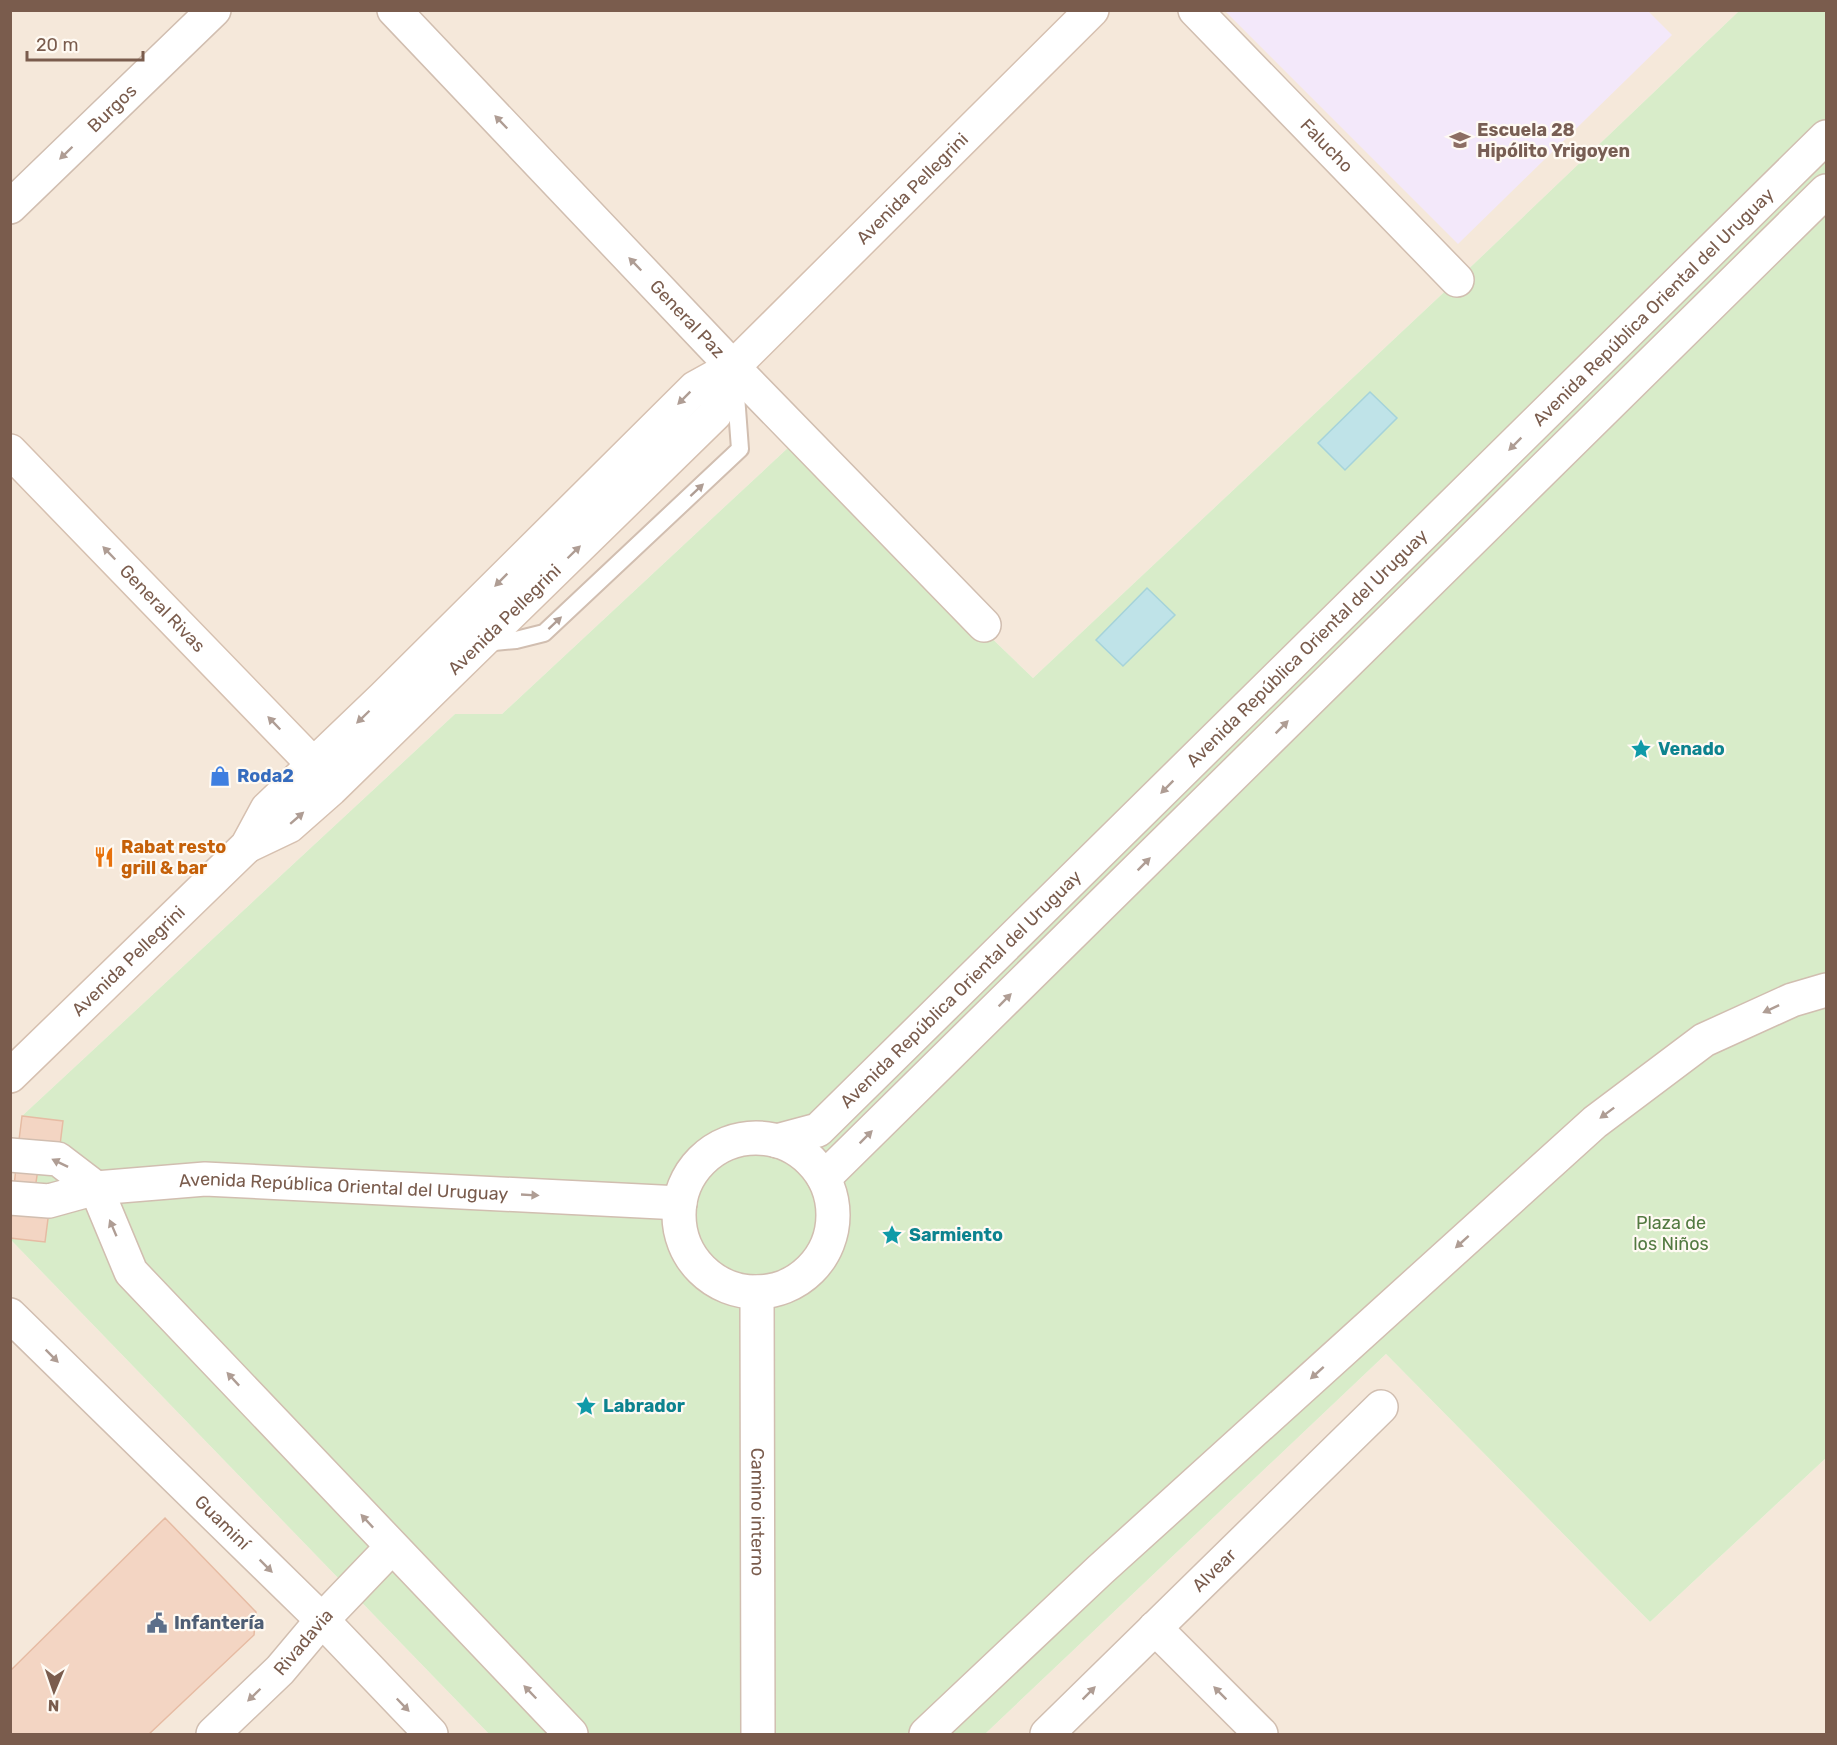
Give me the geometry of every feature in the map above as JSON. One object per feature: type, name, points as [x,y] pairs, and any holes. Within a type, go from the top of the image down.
[{"type":"street","name":"Burgos","points":[[10,207],[214,10]]},
{"type":"street","name":"General Paz","points":[[394,10],[984,625]]},
{"type":"street","name":"Avenida Pellegrini","points":[[10,1076],[247,846],[267,809],[695,388],[734,367],[1092,10]]},
{"type":"street","name":"Falucho","points":[[1195,10],[1457,280]]},
{"type":"street","name":"Avenida República Oriental del Uruguay","points":[[777,1141],[818,1130],[1827,137]]},
{"type":"street","name":"Avenida República Oriental del Uruguay","points":[[824,1178],[1827,191]]},
{"type":"street","name":"Avenida Pellegrini","points":[[247,846],[288,826],[331,789],[715,414],[734,367]]},
{"type":"street","name":"General Rivas","points":[[10,451],[314,765]]},
{"type":"street","points":[[926,1734],[1100,1570],[1595,1122],[1704,1040],[1792,1000],[1827,990]]},
{"type":"street","points":[[751,1138],[777,1141],[796,1149],[812,1161],[824,1178],[832,1200],[833,1222],[828,1244],[816,1263],[800,1279],[779,1288],[757,1292],[737,1289],[718,1282],[702,1269],[690,1254],[682,1238],[679,1220],[680,1203],[688,1178],[704,1158],[726,1144],[751,1138]]},
{"type":"street","points":[[10,1155],[58,1159],[96,1188],[131,1272],[571,1734]]},
{"type":"street","name":"Avenida República Oriental del Uruguay","points":[[10,1198],[49,1201],[96,1188],[205,1179],[680,1203]]},
{"type":"street","name":"Camino interno","points":[[757,1292],[758,1734]]},
{"type":"street","name":"Guaminí","points":[[10,1315],[322,1620],[431,1734]]},
{"type":"street","name":"Alvear","points":[[1047,1734],[1382,1407]]},
{"type":"street","name":"Rivadavia","points":[[213,1734],[280,1670],[322,1620],[392,1547]]},
{"type":"street","points":[[1155,1628],[1261,1734]]},
{"type":"shaded area","points":[[11,11],[1739,11],[1457,280],[1033,678],[791,445],[502,714],[455,714],[22,1116],[11,1221]]},
{"type":"shaded area","name":"Escuela 28 Hipólito Yrigoyen","points":[[1225,11],[1648,11],[1672,35],[1458,244]]},
{"type":"shaded area","points":[[11,1240],[489,1734],[11,1734]]},
{"type":"shaded area","points":[[1386,1354],[1650,1622],[1826,1458],[1826,1734],[985,1734]]},
{"type":"green space","name":"Plaza de los Niños","points":[[1739,11],[1826,11],[1826,1458],[1650,1622],[1386,1354],[985,1734],[489,1734],[11,1240],[22,1116],[455,714],[502,714],[791,445],[1033,678],[1457,280]]},
{"type":"water","points":[[1370,392],[1397,418],[1345,470],[1318,443]]},
{"type":"water","points":[[1147,588],[1175,615],[1123,666],[1096,640]]},
{"type":"building","points":[[22,1116],[63,1121],[59,1153],[18,1148]]},
{"type":"building","points":[[16,1167],[38,1169],[35,1189],[14,1187]]},
{"type":"building","points":[[12,1208],[49,1211],[45,1242],[10,1238]]},
{"type":"building","name":"Infantería","points":[[165,1518],[256,1612],[254,1635],[149,1734],[10,1734],[10,1671]]},
{"type":"place","name":"Escuela 28 Hipólito Yrigoyen","points":[[1460,140]]},
{"type":"place","name":"Venado","points":[[1641,749]]},
{"type":"place","name":"Roda2","points":[[220,776]]},
{"type":"place","name":"Rabat resto grill & bar","points":[[104,857]]},
{"type":"place","name":"Sarmiento","points":[[892,1235]]},
{"type":"place","name":"Labrador","points":[[586,1406]]},
{"type":"place","name":"Infantería","points":[[157,1623]]}]
